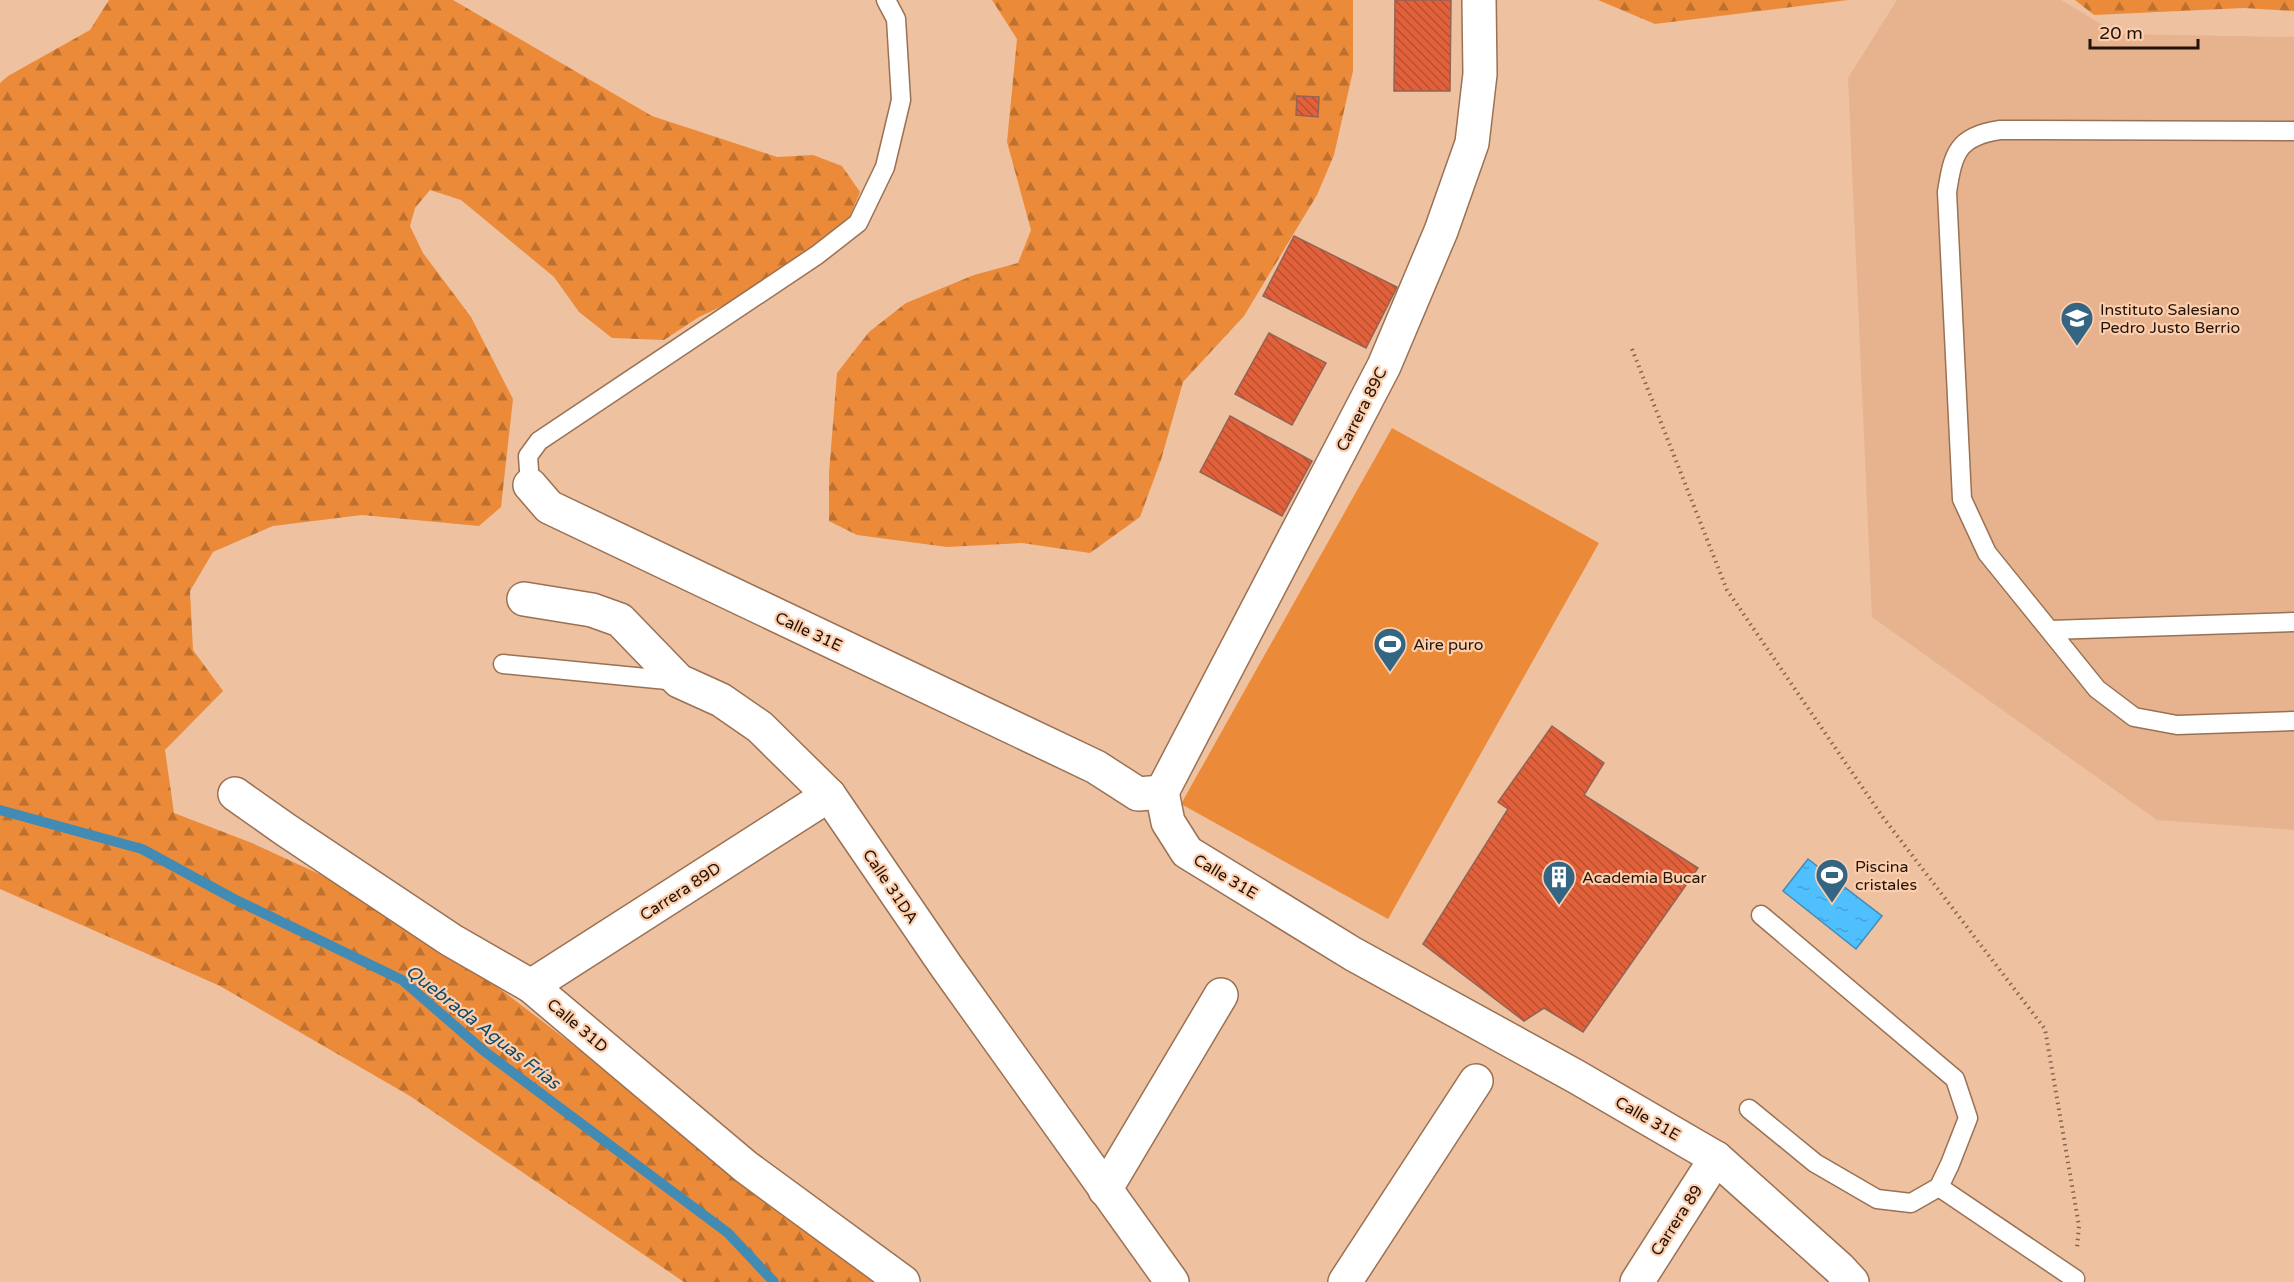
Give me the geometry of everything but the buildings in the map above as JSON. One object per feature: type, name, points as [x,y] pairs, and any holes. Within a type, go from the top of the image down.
[{"type":"street","name":"Carrera 89C","points":[[1162,792],[1384,366],[1441,231],[1472,143],[1480,74],[1479,0]]},
{"type":"street","name":"Calle 31E","points":[[530,485],[549,507],[1096,767],[1138,794],[1162,792],[1168,822],[1187,852],[1353,954],[1575,1076],[1716,1158],[1852,1282]]},
{"type":"street","name":"Calle 31DA","points":[[524,599],[592,610],[620,620],[679,681],[721,700],[760,727],[829,795],[946,966],[1172,1282]]},
{"type":"street","name":"Calle 31D","points":[[235,794],[442,933],[531,986],[746,1167],[903,1282]]},
{"type":"street","name":"Carrera 89D","points":[[531,986],[829,795]]},
{"type":"street","points":[[1105,1190],[1221,995]]},
{"type":"street","points":[[1345,1282],[1476,1081]]},
{"type":"street","name":"Carrera 89","points":[[1637,1282],[1716,1158]]},
{"type":"lane","points":[[530,485],[528,456],[538,441],[818,255],[858,223],[885,167],[901,100],[896,19],[886,0]]},
{"type":"lane","points":[[2294,131],[2000,130],[1981,132],[1963,144],[1952,160],[1947,192],[1962,500],[1987,553],[2097,689],[2134,717],[2177,725],[2294,721]]},
{"type":"lane","points":[[2050,630],[2294,622]]},
{"type":"lane","points":[[503,664],[679,681]]},
{"type":"lane","points":[[1749,1108],[1815,1162],[1877,1199],[1911,1203],[1939,1187],[1968,1118],[1955,1080],[1761,915]]},
{"type":"lane","points":[[1939,1187],[2074,1280]]},
{"type":"path","points":[[1632,349],[1727,590],[1882,816],[2045,1029],[2079,1226],[2074,1280]]},
{"type":"shaded area","name":"Instituto Salesiano Pedro Justo Berrio","points":[[1897,0],[2061,0],[2118,34],[2294,37],[2294,830],[2157,820],[1872,617],[1848,78]]},
{"type":"green space","points":[[109,0],[453,0],[652,116],[777,157],[813,155],[842,166],[860,192],[850,216],[824,240],[752,292],[699,317],[664,340],[612,338],[579,312],[554,277],[461,200],[430,190],[415,208],[410,226],[423,253],[471,317],[513,399],[501,507],[479,526],[362,515],[273,526],[213,552],[190,591],[193,650],[223,691],[165,750],[174,813],[252,843],[354,890],[440,943],[883,1282],[684,1282],[410,1096],[220,986],[0,889],[0,83],[8,76],[90,30]]},
{"type":"green space","points":[[992,0],[1353,0],[1353,71],[1334,155],[1317,195],[1244,316],[1183,382],[1161,460],[1140,517],[1090,553],[1022,543],[947,547],[857,535],[829,521],[829,473],[837,373],[869,332],[906,303],[974,275],[1018,263],[1031,230],[1007,142],[1017,39]]},
{"type":"green space","points":[[1598,0],[1848,0],[1655,24]]},
{"type":"green space","points":[[2075,0],[2294,0],[2294,11],[2244,8],[2094,15]]},
{"type":"green space","name":"Aire puro","points":[[1392,428],[1599,543],[1388,919],[1181,804]]},
{"type":"water","name":"Piscina cristales","points":[[1808,859],[1882,916],[1856,949],[1783,891]]},
{"type":"waterway","name":"Quebrada Aguas Frías","points":[[0,810],[142,849],[234,899],[402,980],[484,1051],[728,1233],[774,1282]]},
{"type":"place","name":"Instituto Salesiano Pedro Justo Berrio","points":[[2077,347]]},
{"type":"place","name":"Aire puro","points":[[1390,673]]},
{"type":"place","name":"Piscina cristales","points":[[1832,904]]},
{"type":"place","name":"Academia Bucar","points":[[1559,906]]}]
